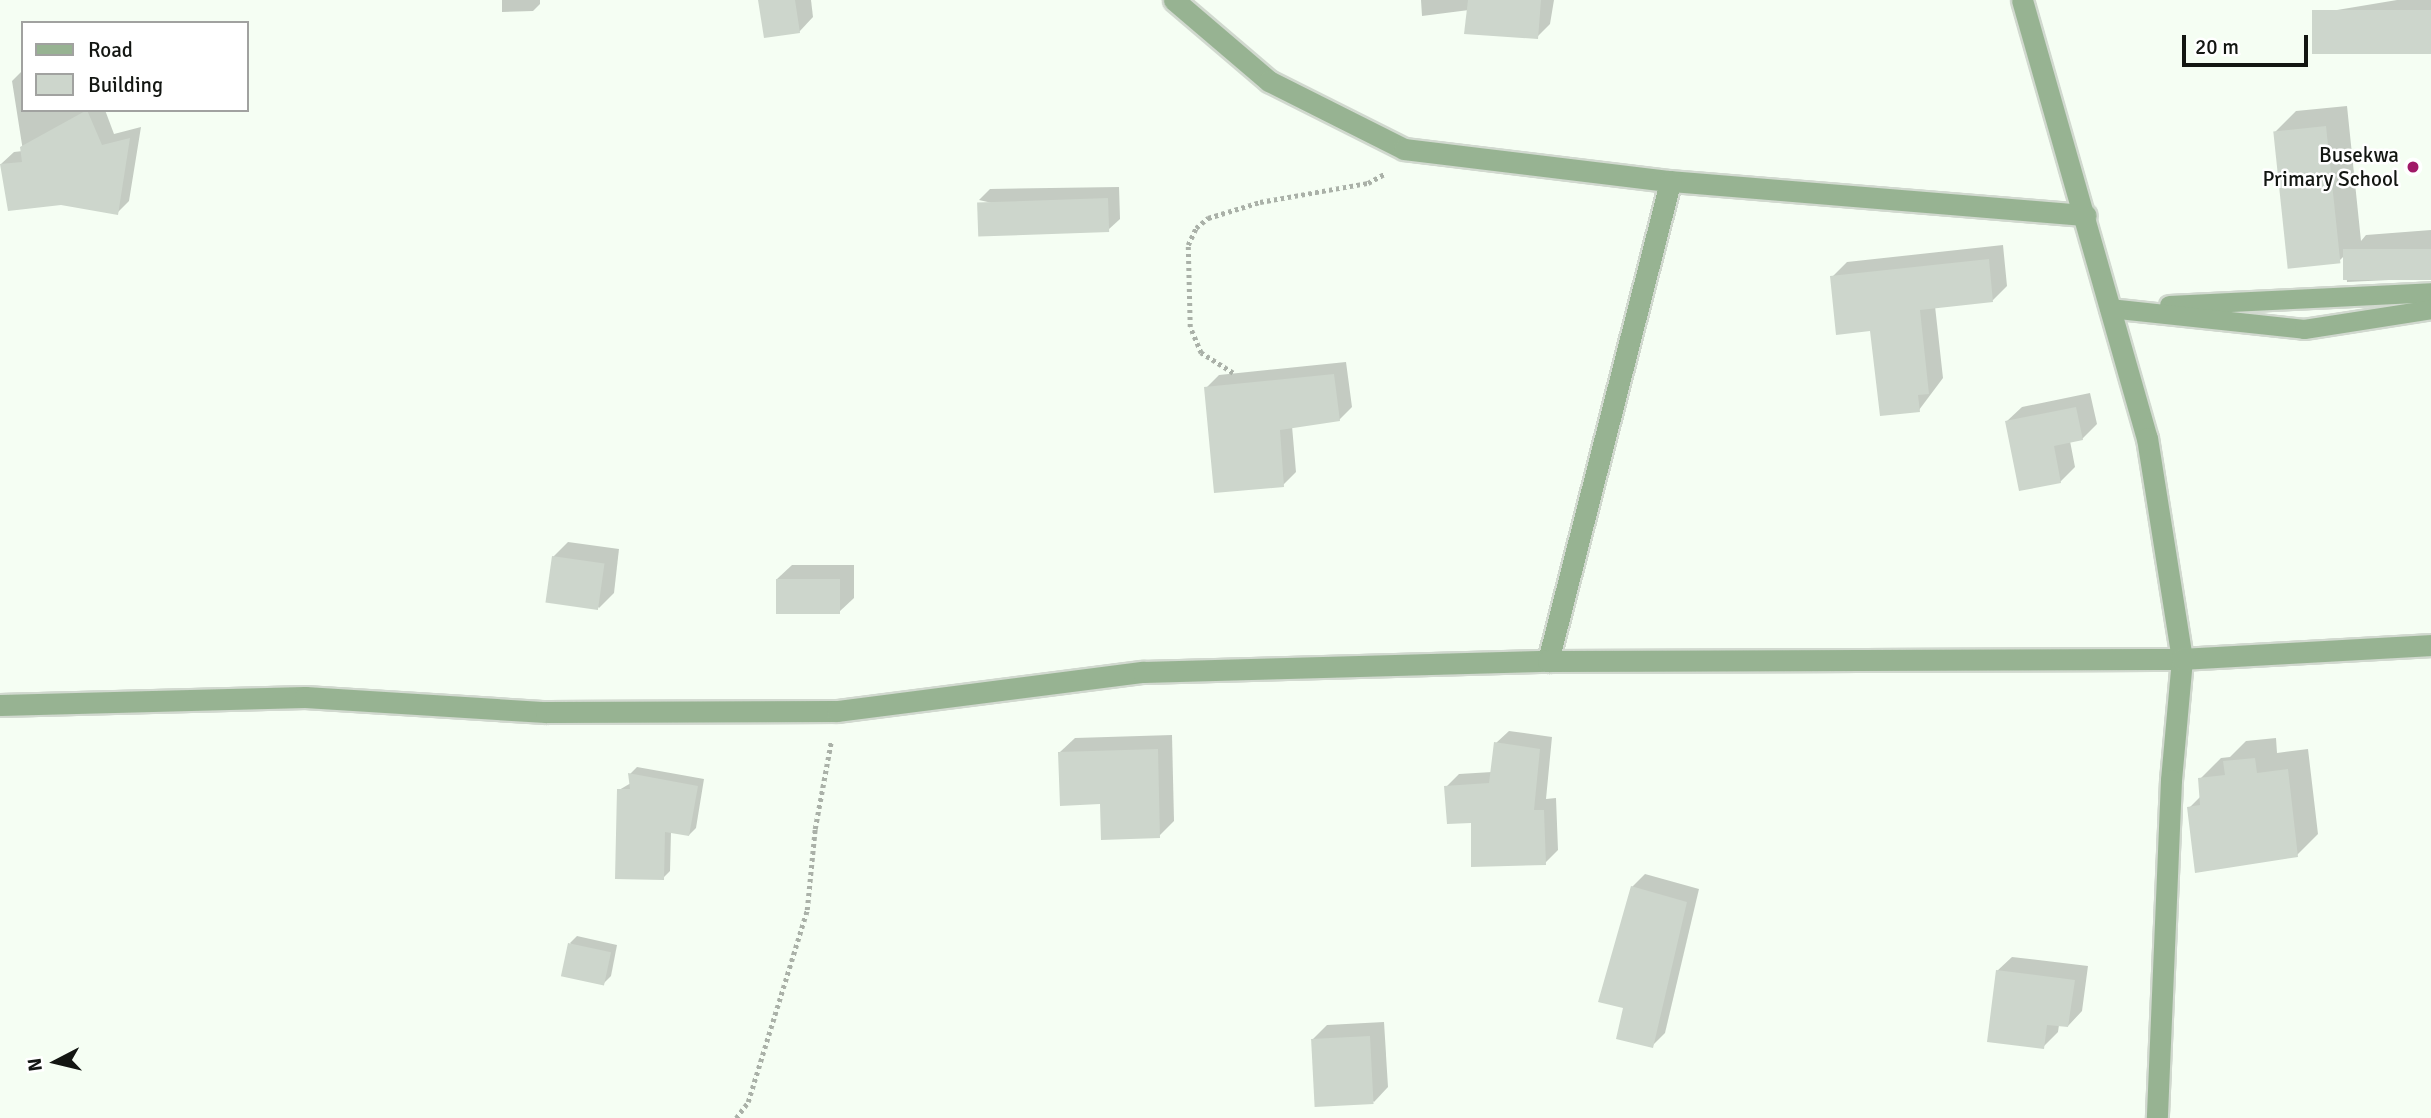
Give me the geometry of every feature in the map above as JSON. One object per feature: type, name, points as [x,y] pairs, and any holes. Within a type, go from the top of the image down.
[{"type":"street","points":[[1174,0],[1269,81],[1404,149],[1671,181],[2086,215]]},
{"type":"street","points":[[2022,0],[2086,215],[2109,308],[2147,438],[2182,659],[2171,780],[2157,1118]]},
{"type":"street","points":[[1548,662],[1671,181]]},
{"type":"street","points":[[0,705],[305,697],[546,712],[837,711],[1143,673],[1548,662],[2182,659],[2431,645]]},
{"type":"lane","points":[[2109,308],[2431,292]]},
{"type":"lane","points":[[2109,308],[2304,329],[2431,309]]},
{"type":"path","points":[[1233,373],[1201,353],[1190,327],[1188,245],[1196,228],[1208,218],[1260,202],[1368,183],[1390,170],[1404,149]]},
{"type":"path","points":[[736,1118],[748,1102],[807,910],[815,829],[837,711]]},
{"type":"building","points":[[758,0],[795,0],[800,33],[764,38]]},
{"type":"building","points":[[1468,0],[1541,0],[1538,39],[1464,34]]},
{"type":"building","points":[[2312,10],[2431,10],[2431,54],[2312,54]]},
{"type":"building","points":[[83,112],[88,112],[102,145],[130,138],[118,215],[61,205],[8,211],[0,164],[22,162],[20,147]]},
{"type":"building","points":[[2326,126],[2340,263],[2288,269],[2273,132]]},
{"type":"building","points":[[1108,198],[1109,232],[978,237],[977,203]]},
{"type":"building","points":[[2343,249],[2431,249],[2431,280],[2343,280]]},
{"type":"building","points":[[1989,259],[1993,302],[1920,310],[1929,394],[1918,395],[1920,412],[1880,416],[1870,331],[1836,335],[1830,276]]},
{"type":"building","points":[[1334,374],[1340,421],[1280,430],[1284,487],[1214,493],[1204,387]]},
{"type":"building","points":[[2076,407],[2083,440],[2054,446],[2061,483],[2019,491],[2005,421]]},
{"type":"building","points":[[552,556],[604,563],[598,610],[545,603]]},
{"type":"building","points":[[776,579],[840,579],[840,614],[776,614]]},
{"type":"building","points":[[1494,742],[1540,749],[1534,810],[1544,810],[1546,865],[1471,867],[1471,823],[1447,824],[1444,786],[1489,783]]},
{"type":"building","points":[[1158,749],[1160,838],[1101,840],[1100,804],[1060,806],[1058,752]]},
{"type":"building","points":[[2255,758],[2257,773],[2288,769],[2298,857],[2195,873],[2187,807],[2200,805],[2198,778],[2225,775],[2223,761]]},
{"type":"building","points":[[628,773],[698,786],[689,836],[665,832],[664,880],[615,879],[617,789],[630,789]]},
{"type":"building","points":[[1631,886],[1687,902],[1653,1048],[1616,1039],[1623,1008],[1598,1002]]},
{"type":"building","points":[[568,943],[611,952],[604,985],[561,976]]},
{"type":"building","points":[[1996,970],[2075,980],[2068,1027],[2047,1025],[2044,1049],[1987,1042]]},
{"type":"building","points":[[1370,1036],[1374,1104],[1315,1107],[1311,1039]]},
{"type":"place","name":"Busekwa Primary School","points":[[2413,167]]}]
